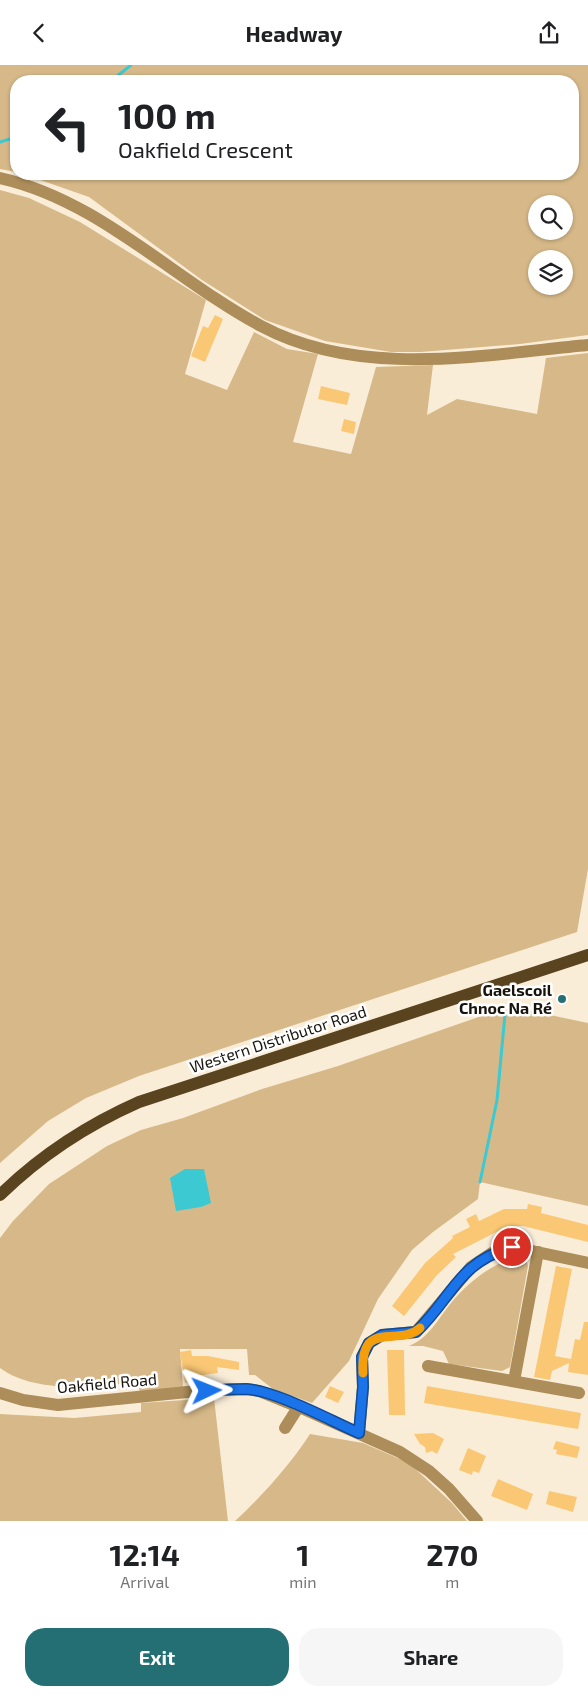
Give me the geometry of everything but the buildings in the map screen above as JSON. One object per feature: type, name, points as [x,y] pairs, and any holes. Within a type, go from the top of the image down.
[{"type":"main road","name":"Western Distributor Road","points":[[0,1195],[29,1168],[68,1139],[139,1102],[588,955]]},
{"type":"street","points":[[0,178],[44,191],[95,217],[227,307],[262,327],[291,339],[370,359],[402,361],[588,345]]},
{"type":"street","points":[[359,1433],[363,1387],[362,1357],[369,1343],[382,1335],[416,1332],[471,1267],[492,1253],[512,1247],[588,1263]]},
{"type":"street","points":[[514,1381],[538,1252]]},
{"type":"street","points":[[428,1366],[579,1393]]},
{"type":"street","name":"Oakfield Road","points":[[0,1393],[58,1405],[247,1389],[271,1395],[400,1452],[429,1471],[449,1489],[477,1521]]},
{"type":"street","points":[[285,1428],[299,1406]]},
{"type":"shaded area","points":[[0,65],[588,65],[588,335],[520,344],[421,352],[391,352],[325,341],[265,320],[202,280],[89,197],[40,180],[579,180],[579,75],[10,75],[10,171],[0,169]]},
{"type":"shaded area","points":[[0,190],[29,198],[80,222],[206,300],[185,374],[227,390],[254,332],[287,349],[318,354],[293,442],[351,454],[376,367],[433,365],[427,415],[457,399],[537,414],[546,358],[588,353],[588,869],[577,932],[139,1076],[86,1098],[48,1121],[0,1163]]},
{"type":"shaded area","points":[[512,1007],[588,1023],[588,1206],[480,1182],[478,1199],[412,1250],[378,1299],[349,1361],[312,1403],[273,1389],[255,1375],[249,1375],[247,1349],[180,1349],[183,1387],[140,1392],[137,1382],[103,1386],[66,1387],[30,1382],[0,1368],[0,1238],[13,1221],[49,1184],[107,1146],[141,1130],[183,1118],[262,1089],[338,1066],[490,1013],[505,1014],[506,1010]]},
{"type":"shaded area","points":[[516,1256],[526,1259],[528,1266],[510,1367],[502,1371],[449,1364],[443,1351],[423,1346],[409,1346],[428,1333],[451,1303],[473,1281],[497,1264]]},
{"type":"shaded area","points":[[214,1398],[228,1521],[0,1521],[0,1414],[74,1418],[141,1412],[141,1403]]},
{"type":"shaded area","points":[[310,1434],[363,1443],[409,1463],[452,1503],[467,1521],[235,1521],[275,1480]]},
{"type":"water","points":[[185,1169],[204,1169],[211,1203],[201,1207],[176,1211],[170,1178]]},
{"type":"waterway","points":[[118,75],[131,65]]},
{"type":"waterway","points":[[0,142],[10,139]]},
{"type":"waterway","points":[[480,1182],[497,1100],[505,1014]]},
{"type":"slow traffic","points":[[363,1373],[362,1357],[369,1343],[382,1335],[416,1332],[420,1328]]},
{"type":"place","name":"Gaelscoil Chnoc Na Ré","points":[[562,999]]},
{"type":"route","points":[[207,1391],[247,1389],[258,1391],[299,1406],[359,1433],[363,1387],[362,1357],[369,1343],[382,1335],[416,1332],[471,1267],[492,1253],[512,1247]]}]
